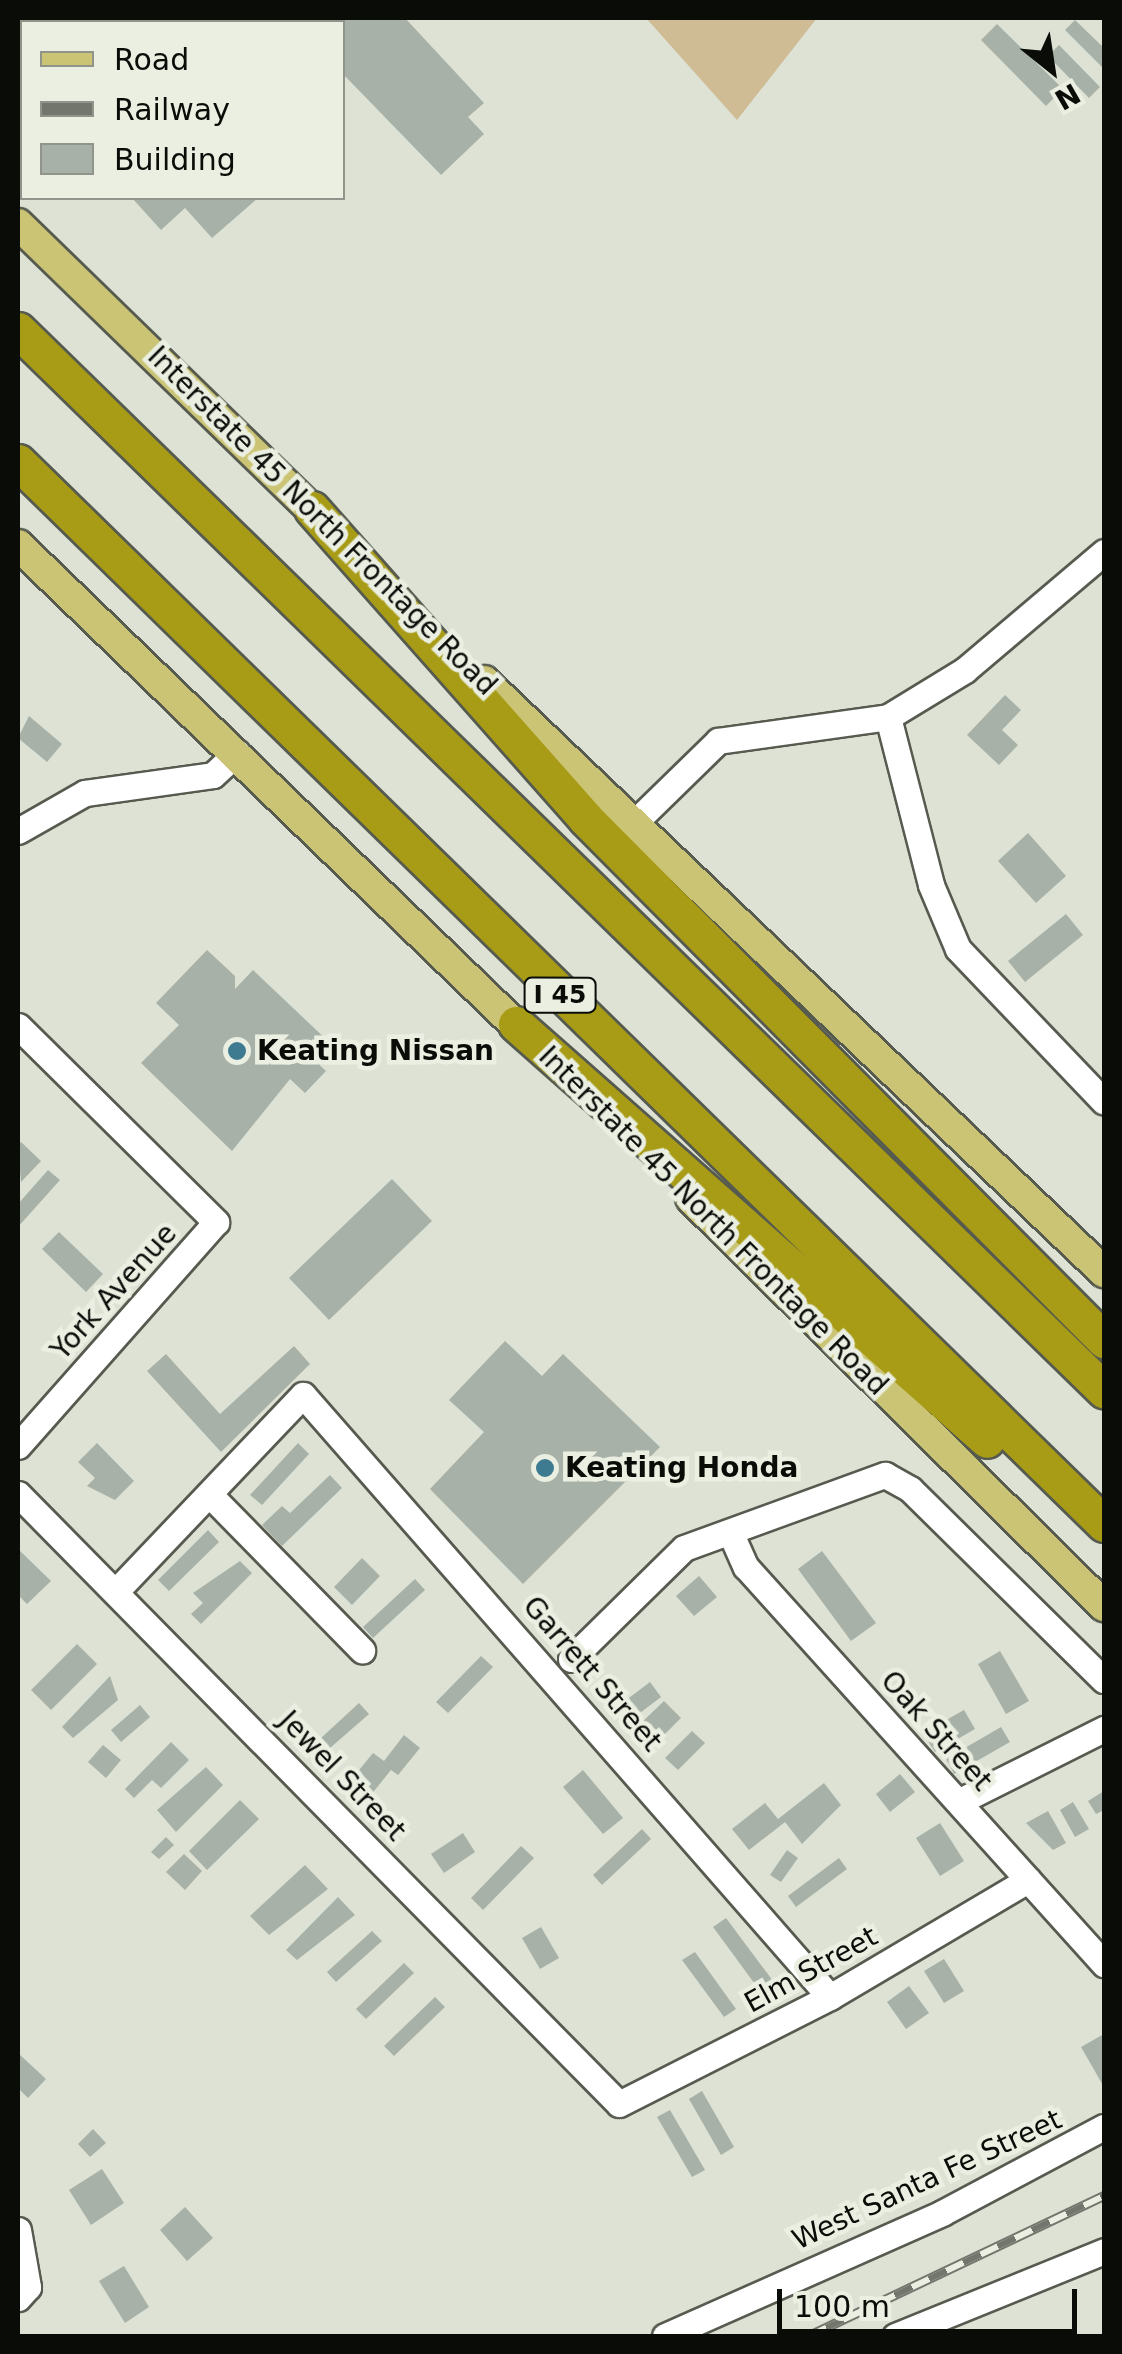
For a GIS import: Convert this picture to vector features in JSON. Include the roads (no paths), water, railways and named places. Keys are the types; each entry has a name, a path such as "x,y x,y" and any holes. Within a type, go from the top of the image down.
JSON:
{"highway":[{"path":"18,330 1104,1390"},
{"name":"I 45","path":"18,462 1104,1524"},
{"path":"312,509 586,819 1104,1340"},
{"path":"516,1024 1104,1538"}],"main road":[{"name":"Interstate 45 North Frontage Road","path":"18,224 633,824 1104,1272"},
{"name":"Interstate 45 North Frontage Road","path":"18,545 516,1024 1104,1606"}],"street":[{"path":"633,824 718,742 888,717 965,670 1104,552"},
{"path":"888,717 930,885 958,949 1104,1102"},
{"path":"18,830 84,793 214,774 237,753"},
{"name":"York Avenue","path":"18,1026 216,1222 18,1446"},
{"name":"Garrett Street","path":"209,1494 303,1395 830,1997"},
{"path":"571,1659 684,1548 732,1534 884,1475 1104,1680"},
{"name":"Jewel Street","path":"18,1494 118,1589 619,2104"},
{"path":"118,1589 209,1494 362,1650"},
{"name":"Oak Street","path":"732,1534 746,1567 1104,1964"},
{"path":"960,1801 1104,1729"},
{"name":"Elm Street","path":"619,2104 830,1997 1028,1880"},
{"name":"West Santa Fe Street","path":"665,2336 942,2213 1104,2127"},
{"path":"18,2230 23,2293"},
{"path":"895,2336 1104,2251"}],"railway":[{"path":"809,2336 1104,2196"}],"place":[{"name":"Keating Nissan","path":"237,1051"},
{"name":"Keating Honda","path":"545,1468"}]}
